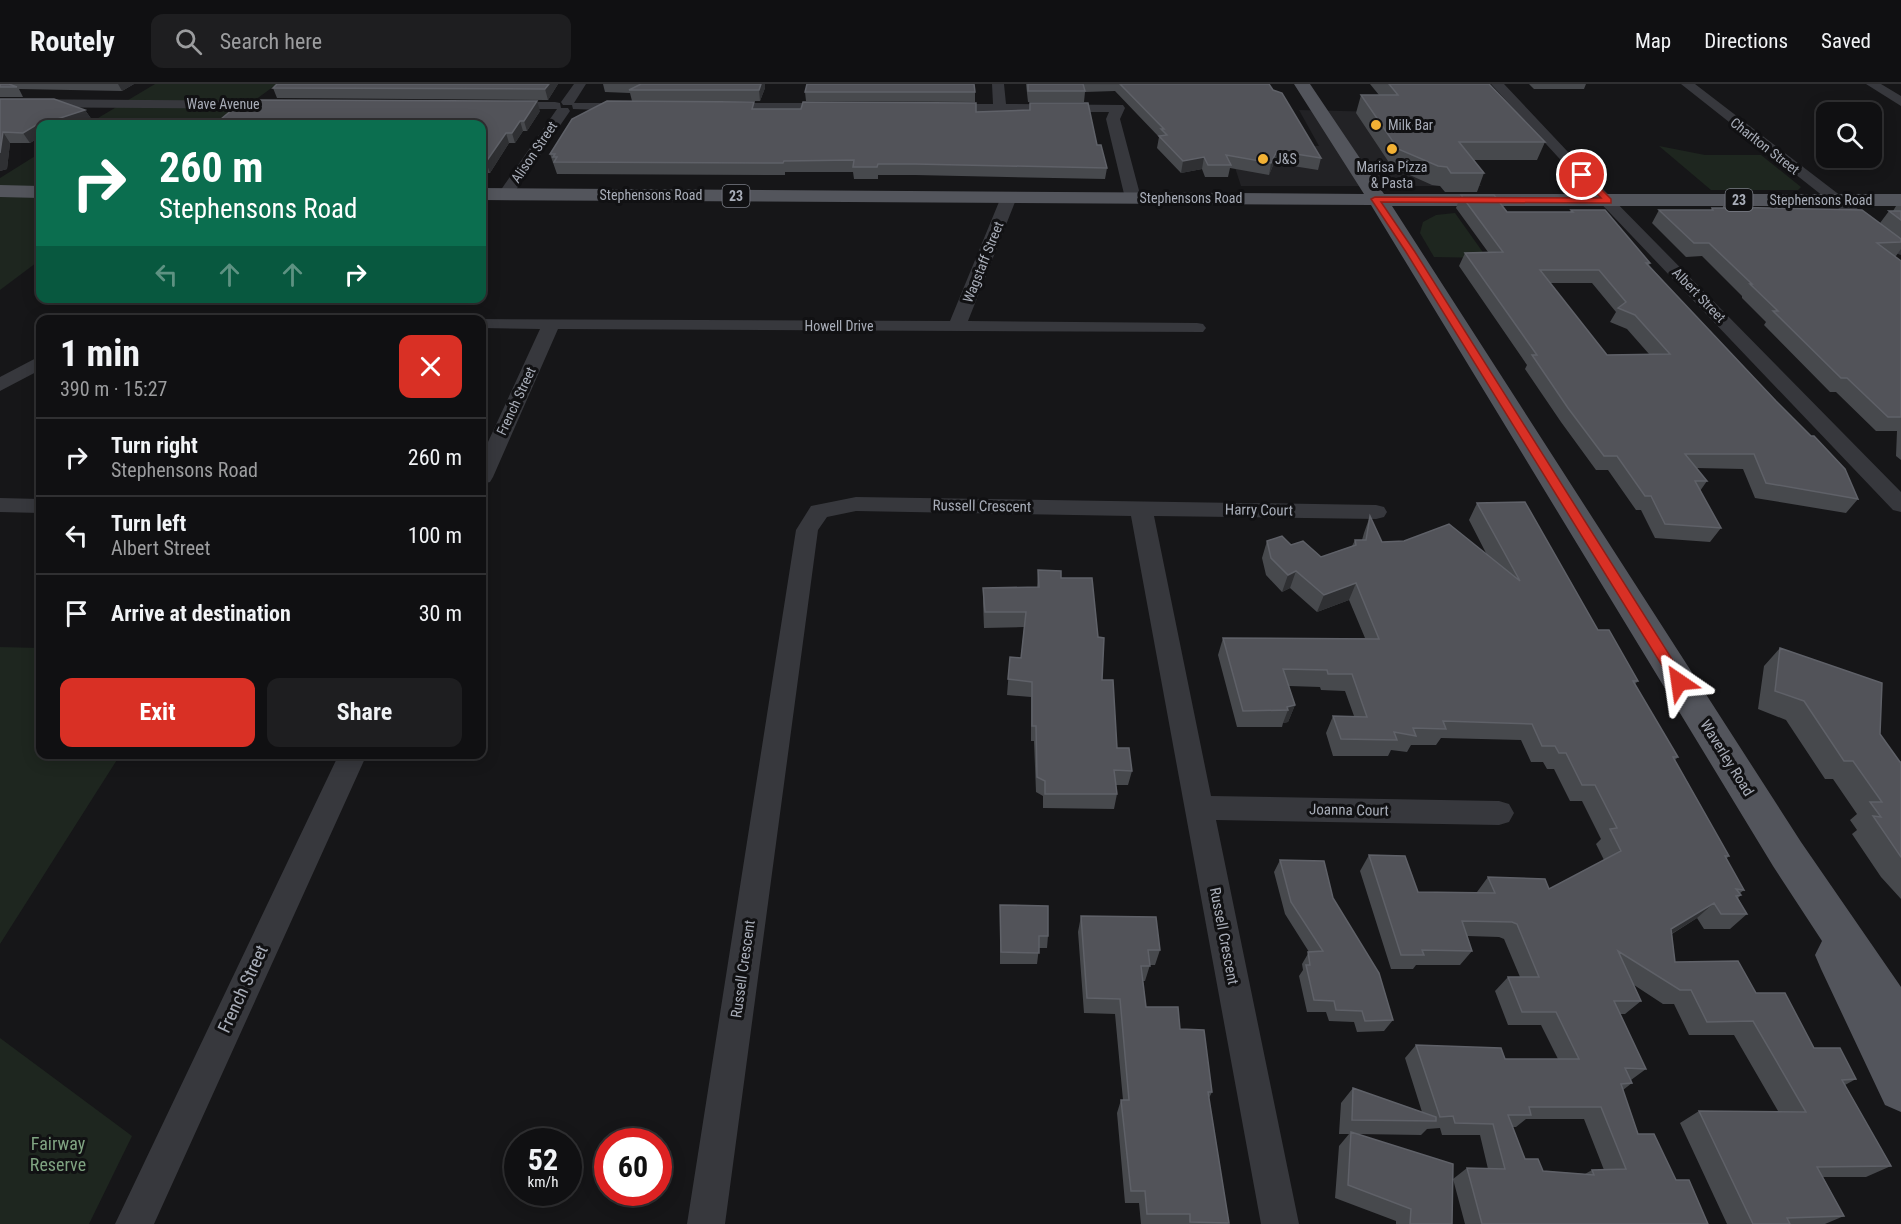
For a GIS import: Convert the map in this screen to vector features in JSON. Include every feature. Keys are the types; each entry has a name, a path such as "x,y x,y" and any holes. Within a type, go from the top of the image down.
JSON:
{"main road":[{"name":"Waverley Road","path":"1302,84 1344,166 1375,199 1402,237 1787,854 1901,1024"},
{"path":"1280,198 1333,186 1344,166 1366,164 1375,175 1414,192 1443,199"},
{"path":"0,191 36,192"},
{"name":"Stephensons Road","path":"486,194 1608,201 1901,200"},
{"path":"1280,198 1346,212 1368,224 1420,266"},
{"path":"1402,237 1407,221 1421,207 1443,199"},
{"name":"Waverley Road","path":"1787,854 1901,1089"}],"street":[{"name":"Alison Street","path":"506,194 580,84"},
{"path":"998,84 999,108"},
{"name":"Albert Street","path":"1497,84 1901,505"},
{"name":"Charlton Street","path":"1687,84 1901,250"},
{"path":"1872,84 1901,102"},
{"path":"781,107 785,93"},
{"name":"Wave Avenue","path":"0,103 304,105"},
{"path":"490,106 651,107"},
{"path":"710,107 852,108"},
{"path":"932,108 1118,108 1113,119 1133,198"},
{"name":"Wagstaff Street","path":"957,326 1010,197"},
{"path":"114,315 127,303"},
{"name":"Howell Drive","path":"486,323 1197,328"},
{"name":"French Street","path":"486,468 551,324"},
{"path":"0,385 36,364"},
{"name":"Russell Crescent","path":"706,1224 807,530 819,511 856,504 1141,509 1280,1224"},
{"path":"0,505 36,506"},
{"name":"Harry Court","path":"1141,509 1376,512"},
{"name":"French Street","path":"134,1224 351,759"},
{"name":"Joanna Court","path":"1199,808 1499,813"}],"shaded area":[{"path":"1299,110 1428,113 1481,186 1241,186 1228,146 1319,146"}],"green space":[{"path":"155,84 277,84 228,120 95,120"},
{"path":"1659,146 1705,155 1761,155 1801,187 1798,190 1711,190"},
{"path":"36,156 36,263 0,290 0,178"},
{"path":"1455,213 1487,258 1434,257 1420,233 1423,222 1436,215"},
{"path":"0,647 36,648 36,759 117,759 0,944"},
{"name":"Fairway Reserve","path":"0,1038 132,1136 89,1224 0,1224"}],"building":[{"path":"0,84 9,84 17,87 0,87"},
{"path":"277,84 549,84 545,89 273,88"},
{"path":"641,84 761,84 759,90 629,90"},
{"path":"807,84 974,84 975,92 805,92"},
{"path":"1028,84 1083,84 1085,91 1028,91"},
{"path":"1120,84 1269,84 1273,90 1282,93 1321,158 1277,151 1271,163 1226,155 1231,165 1208,165 1204,157 1183,161 1159,136 1167,135 1161,129 1164,129"},
{"path":"1389,84 1489,84 1545,142 1459,142 1484,173 1451,173 1447,167 1438,166 1398,149 1361,95 1398,95"},
{"path":"0,99 54,99 85,110 54,120 36,120 36,125 23,133 3,132 0,153"},
{"path":"258,100 537,101 524,121 520,121 512,133 506,133 486,162 486,120 220,120 232,110 250,107"},
{"path":"607,101 754,102 752,109 801,109 803,102 976,103 976,112 1030,110 1030,103 1088,103 1097,145 1101,145 1107,168 915,164 853,167 854,160 784,161 783,163 554,162 557,157 553,157 555,154 550,154 572,119"},
{"path":"1461,195 1494,195 1507,212 1605,210 1650,263 1646,263 1776,401 1845,469 1858,499 1766,483 1754,454 1685,454 1707,481 1695,481 1721,528 1665,524 1651,496 1645,496 1617,456 1604,456 1568,408 1532,355 1537,355 1465,253 1503,252","holes":["1540,270 1599,270 1626,302 1618,308 1635,315 1670,354 1607,355"]},
{"path":"1723,207 1862,210 1901,239 1901,242 1877,243 1901,261 1901,417 1888,417 1847,378 1841,378 1773,311 1778,311 1750,284 1752,284 1709,243 1694,243 1659,210 1713,210 1712,208 1725,208"},
{"path":"1889,211 1901,211 1901,220"},
{"path":"1525,502 1598,630 1609,630 1638,681 1633,681 1678,757 1673,757 1729,856 1725,856 1744,890 1736,889 1741,895 1736,896 1747,914 1721,914 1714,903 1671,929 1675,962 1738,961 1756,993 1785,993 1814,1048 1840,1048 1856,1079 1842,1080 1891,1166 1817,1167 1844,1216 1787,1218 1790,1224 1753,1224 1699,1111 1806,1112 1753,1021 1707,1022 1691,990 1680,990 1618,951 1641,1001 1614,1001 1646,1069 1625,1068 1632,1083 1621,1084 1638,1134 1654,1134 1676,1180 1689,1180 1708,1224 1482,1224 1467,1168 1505,1169 1493,1124 1455,1123 1453,1116 1440,1117 1416,1045 1501,1048 1505,1059 1579,1059 1556,1012 1522,1012 1508,977 1539,977 1517,924 1462,921 1472,951 1422,950 1424,955 1401,955 1369,855 1405,856 1418,892 1495,893 1488,877 1545,879 1549,889 1621,851 1610,829 1617,828 1595,785 1582,785 1566,753 1559,753 1555,746 1542,746 1532,724 1443,721 1446,729 1413,728 1416,736 1394,732 1397,740 1341,739 1333,716 1367,717 1352,674 1328,674 1327,670 1283,669 1295,705 1287,707 1288,710 1243,711 1223,638 1379,639 1356,583 1324,595 1296,571 1288,575 1271,558 1267,541 1282,536 1291,545 1303,541 1321,557 1356,545 1355,540 1366,540 1370,516 1382,542 1404,541 1449,524 1520,581 1477,503","holes":["1529,1107 1601,1107 1626,1169 1592,1170 1594,1175 1543,1171 1538,1159 1525,1159 1508,1115 1531,1115"]},
{"path":"1038,570 1061,571 1061,578 1092,578 1098,637 1104,638 1102,680 1113,680 1117,748 1129,748 1132,771 1114,770 1117,794 1045,794 1045,781 1037,777 1036,726 1032,726 1032,682 1008,679 1010,657 1021,658 1026,612 985,612 983,588 1039,587"},
{"path":"1780,648 1882,683 1880,734 1901,762 1901,857 1873,816 1881,817 1870,802 1882,802 1853,761 1844,761 1804,701 1775,691"},
{"path":"1280,860 1324,861 1333,898 1379,973 1393,1020 1365,1021 1362,1011 1336,1010 1334,1001 1314,1000 1306,965 1310,965 1308,952 1323,951 1291,902"},
{"path":"1000,905 1048,906 1048,936 1039,936 1039,953 1001,952"},
{"path":"1081,916 1156,917 1160,950 1148,950 1150,966 1141,966 1146,1007 1178,1007 1180,1029 1204,1030 1212,1092 1208,1092 1229,1223 1190,1222 1190,1214 1147,1214 1145,1191 1131,1191 1121,1100 1129,1100 1120,999 1087,998"},
{"path":"1353,1088 1436,1117 1436,1121 1352,1120"},
{"path":"1351,1132 1453,1164 1452,1224 1410,1224 1411,1209 1348,1185"}],"place":[{"name":"Milk Bar","path":"1376,125"},
{"name":"Marisa Pizza & Pasta","path":"1392,149"},
{"name":"J&S","path":"1263,159"}],"route":[{"path":"1582,175 1608,201 1375,199 1402,237 1679,682"}]}
